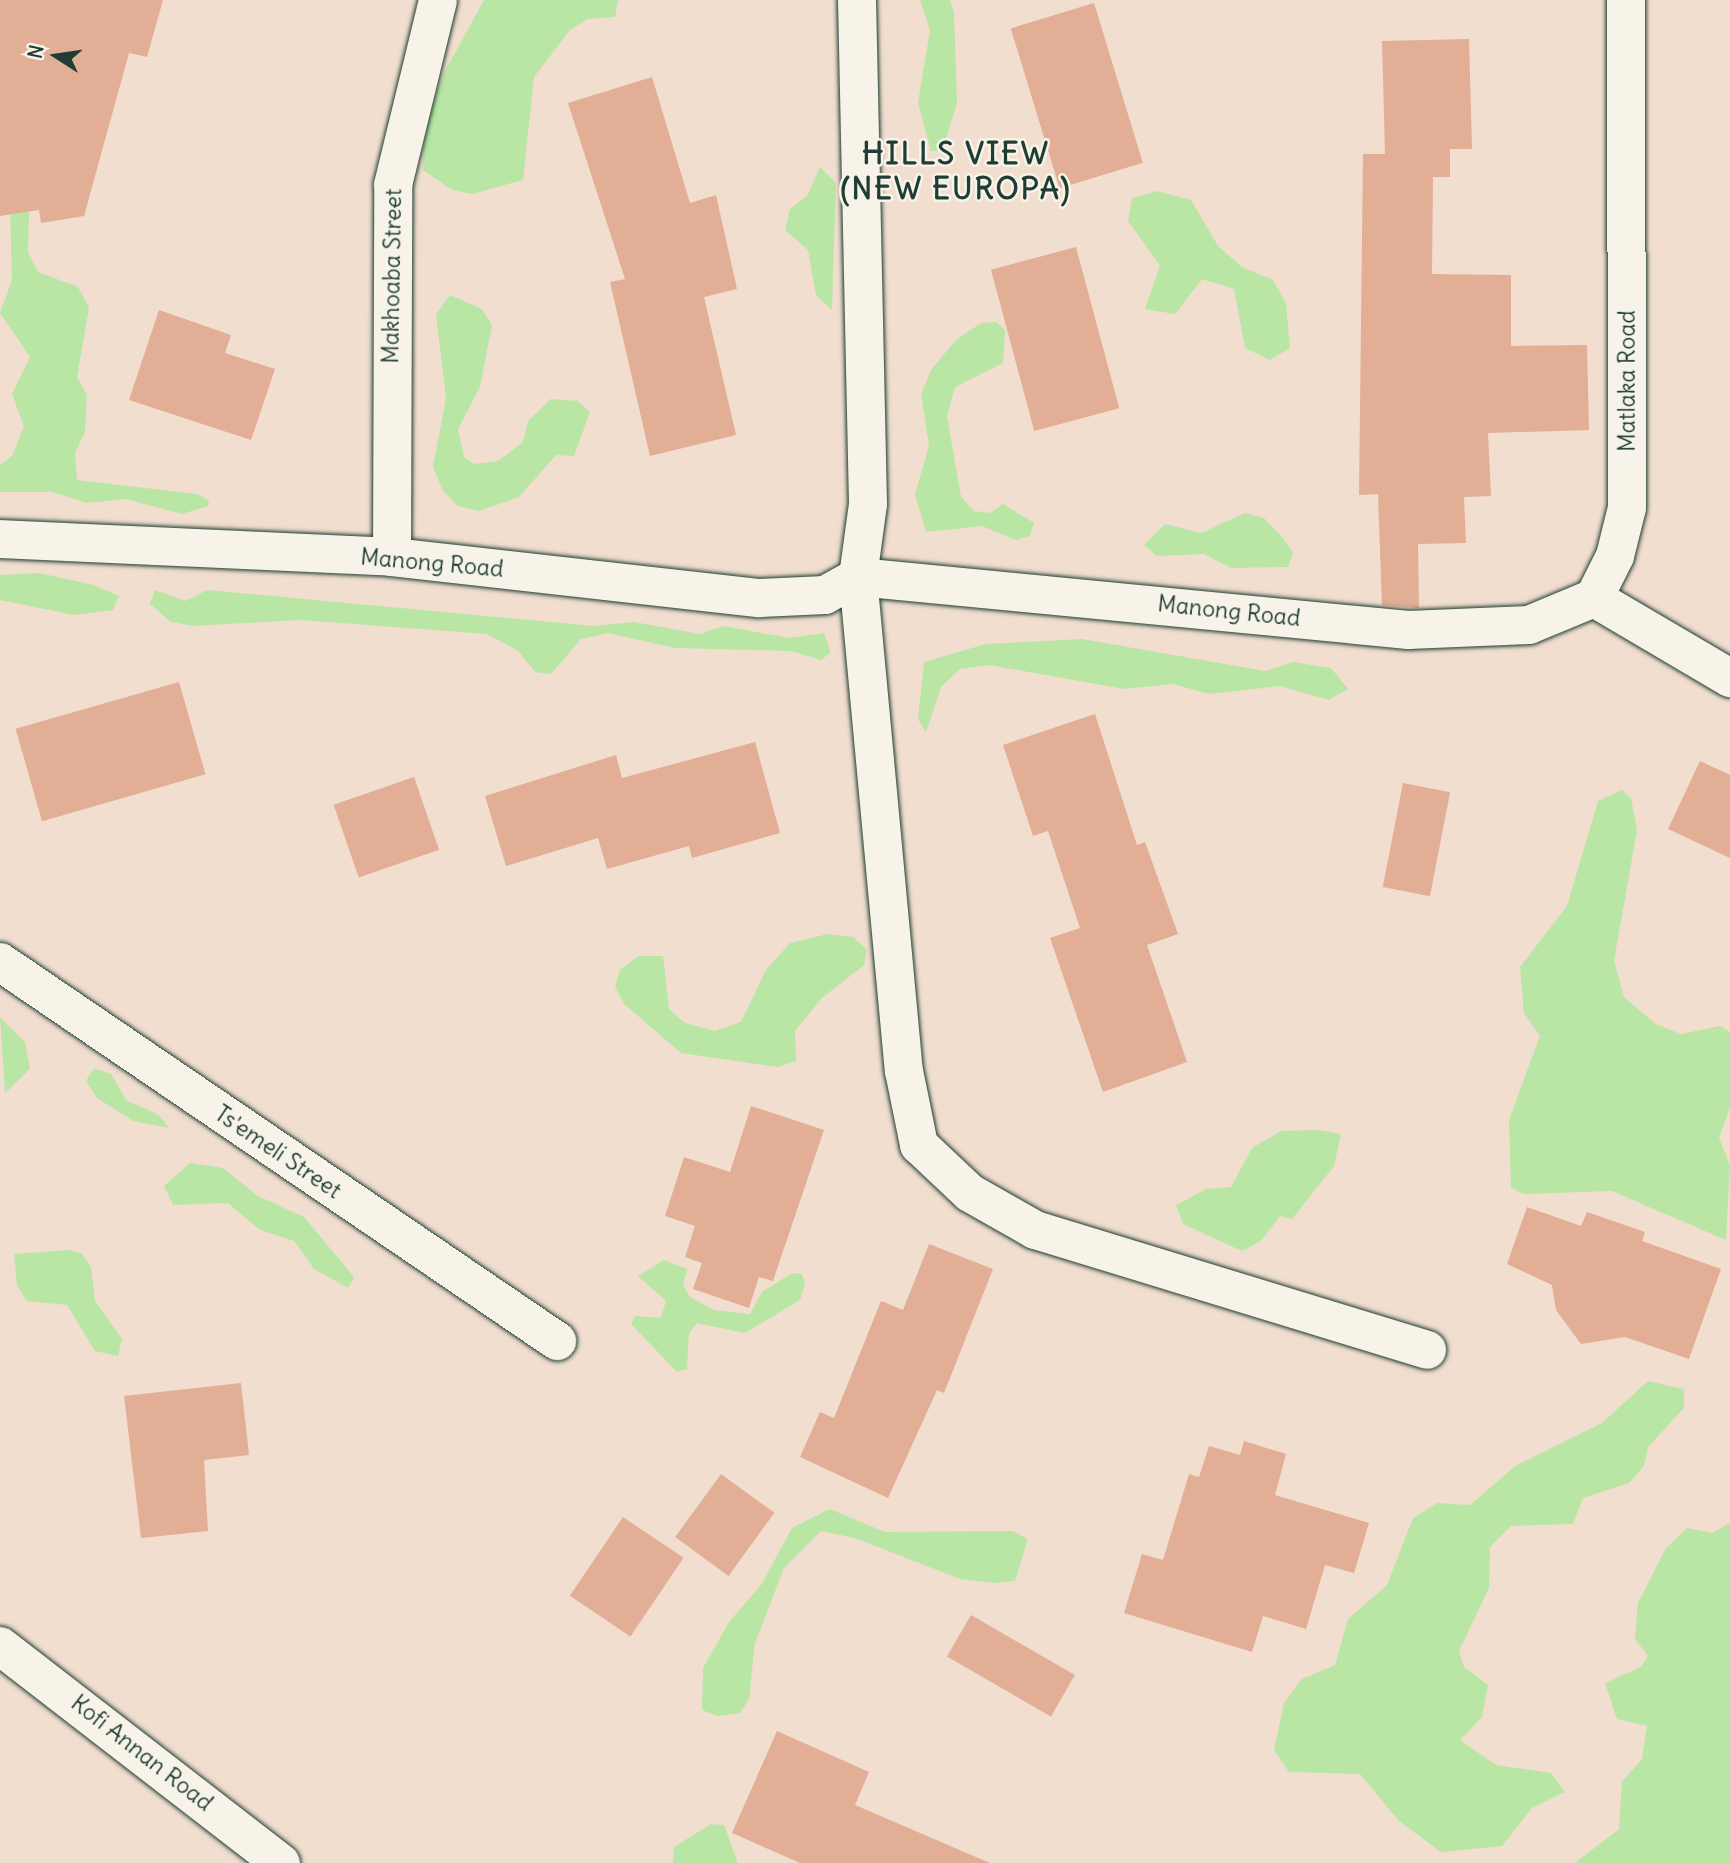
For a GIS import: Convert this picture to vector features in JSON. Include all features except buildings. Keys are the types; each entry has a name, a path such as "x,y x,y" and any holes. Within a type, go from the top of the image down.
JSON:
{"street":[{"name":"Makhoaba Street","path":"393,557 393,185 438,0"},
{"path":"857,0 868,504 859,577 904,1071 919,1145 970,1193 1035,1230 1427,1350"},
{"name":"Matlaka Road","path":"1594,597 1615,556 1627,508 1626,0"},
{"name":"Manong Road","path":"0,539 393,557 760,598 825,595 859,577 1409,630 1529,625 1594,597"},
{"path":"1594,597 1730,678"},
{"name":"Ts'emeli Street","path":"0,962 557,1341"},
{"name":"Kofi Annan Road","path":"0,1646 281,1863"}],"green space":[{"path":"484,0 618,0 615,17 588,19 570,30 534,77 523,180 472,194 452,190 423,170 424,129 444,73"},
{"path":"920,0 950,0 954,12 957,103 942,151 931,151 918,103 930,30"},
{"path":"820,167 836,183 832,310 816,295 808,250 785,230 790,209 807,196"},
{"path":"1157,191 1191,200 1218,246 1242,267 1273,280 1286,303 1290,348 1270,360 1245,348 1234,289 1202,279 1175,314 1145,309 1160,266 1128,221 1132,198"},
{"path":"10,204 29,211 28,252 38,272 78,287 89,308 77,377 87,395 85,432 75,453 77,480 196,494 209,500 208,506 182,514 126,499 87,503 52,492 0,492 0,465 12,456 24,427 12,394 30,357 0,313 12,280"},
{"path":"450,295 482,309 492,325 480,387 458,429 464,457 474,464 498,461 523,442 528,421 551,399 578,401 590,412 574,456 556,455 519,497 479,511 458,506 443,491 433,467 446,398 436,314"},
{"path":"996,322 1005,330 1003,363 955,387 947,416 961,497 974,511 990,513 1003,504 1034,523 1030,536 1016,540 982,526 926,532 915,494 929,446 921,394 931,370 956,340 981,323"},
{"path":"1245,513 1264,518 1283,538 1293,553 1288,567 1231,568 1204,554 1157,556 1144,545 1165,524 1201,533"},
{"path":"39,573 94,585 119,596 113,610 74,615 0,600 0,575"},
{"path":"155,590 185,601 207,590 594,626 634,622 700,634 723,626 789,638 824,633 831,652 821,660 791,651 675,648 608,633 581,639 551,674 535,672 518,651 487,634 301,620 193,626 171,622 150,604"},
{"path":"1082,639 1265,671 1293,662 1331,668 1348,689 1329,700 1280,686 1209,694 1173,684 1124,689 989,665 960,669 941,687 926,732 918,719 924,662 986,644"},
{"path":"1622,790 1631,798 1637,830 1614,961 1624,997 1656,1024 1681,1034 1720,1026 1730,1032 1730,1108 1719,1138 1730,1165 1726,1240 1612,1191 1524,1194 1511,1188 1509,1120 1540,1036 1524,1013 1520,967 1567,906 1598,801"},
{"path":"828,934 853,937 867,950 864,965 822,998 795,1031 796,1061 778,1067 681,1053 624,1004 615,987 620,970 638,956 663,956 669,1009 685,1023 715,1031 741,1022 766,970 790,943"},
{"path":"0,1017 25,1042 30,1069 5,1093"},
{"path":"94,1068 111,1074 126,1100 159,1115 169,1128 133,1121 97,1098 86,1081"},
{"path":"1319,1130 1341,1134 1334,1166 1292,1219 1280,1216 1261,1241 1242,1251 1183,1224 1176,1205 1206,1189 1231,1187 1252,1148 1281,1131"},
{"path":"190,1163 223,1168 258,1196 304,1217 354,1277 348,1288 314,1269 294,1241 260,1230 228,1203 173,1205 164,1186"},
{"path":"68,1250 81,1253 91,1267 95,1301 122,1339 118,1356 95,1351 67,1305 27,1301 17,1285 14,1254"},
{"path":"664,1260 687,1269 683,1286 690,1297 714,1310 750,1314 762,1292 792,1273 802,1274 805,1284 800,1300 745,1333 697,1323 689,1333 687,1369 677,1372 631,1324 635,1316 661,1318 666,1301 638,1276"},
{"path":"1648,1381 1684,1389 1684,1408 1648,1447 1644,1466 1629,1483 1583,1498 1573,1524 1511,1526 1490,1547 1489,1588 1459,1651 1464,1667 1488,1685 1482,1717 1460,1740 1496,1765 1551,1773 1565,1792 1532,1808 1502,1846 1441,1852 1399,1821 1360,1774 1289,1772 1274,1750 1284,1703 1302,1679 1335,1665 1348,1619 1387,1585 1413,1518 1437,1503 1470,1505 1515,1466 1602,1423"},
{"path":"830,1509 885,1532 1013,1531 1028,1539 1015,1581 993,1583 960,1579 855,1538 821,1531 784,1568 755,1643 749,1699 740,1713 717,1716 702,1710 703,1668 729,1622 761,1585 792,1528"},
{"path":"1730,1523 1730,1863 1575,1863 1619,1829 1622,1782 1642,1759 1647,1726 1617,1719 1605,1683 1641,1667 1648,1656 1635,1639 1638,1603 1666,1548 1687,1528 1712,1533"},
{"path":"711,1824 724,1825 738,1863 673,1863 674,1847"}],"district":[{"name":"HILLS VIEW (NEW EUROPA)","path":"956,170"}]}
